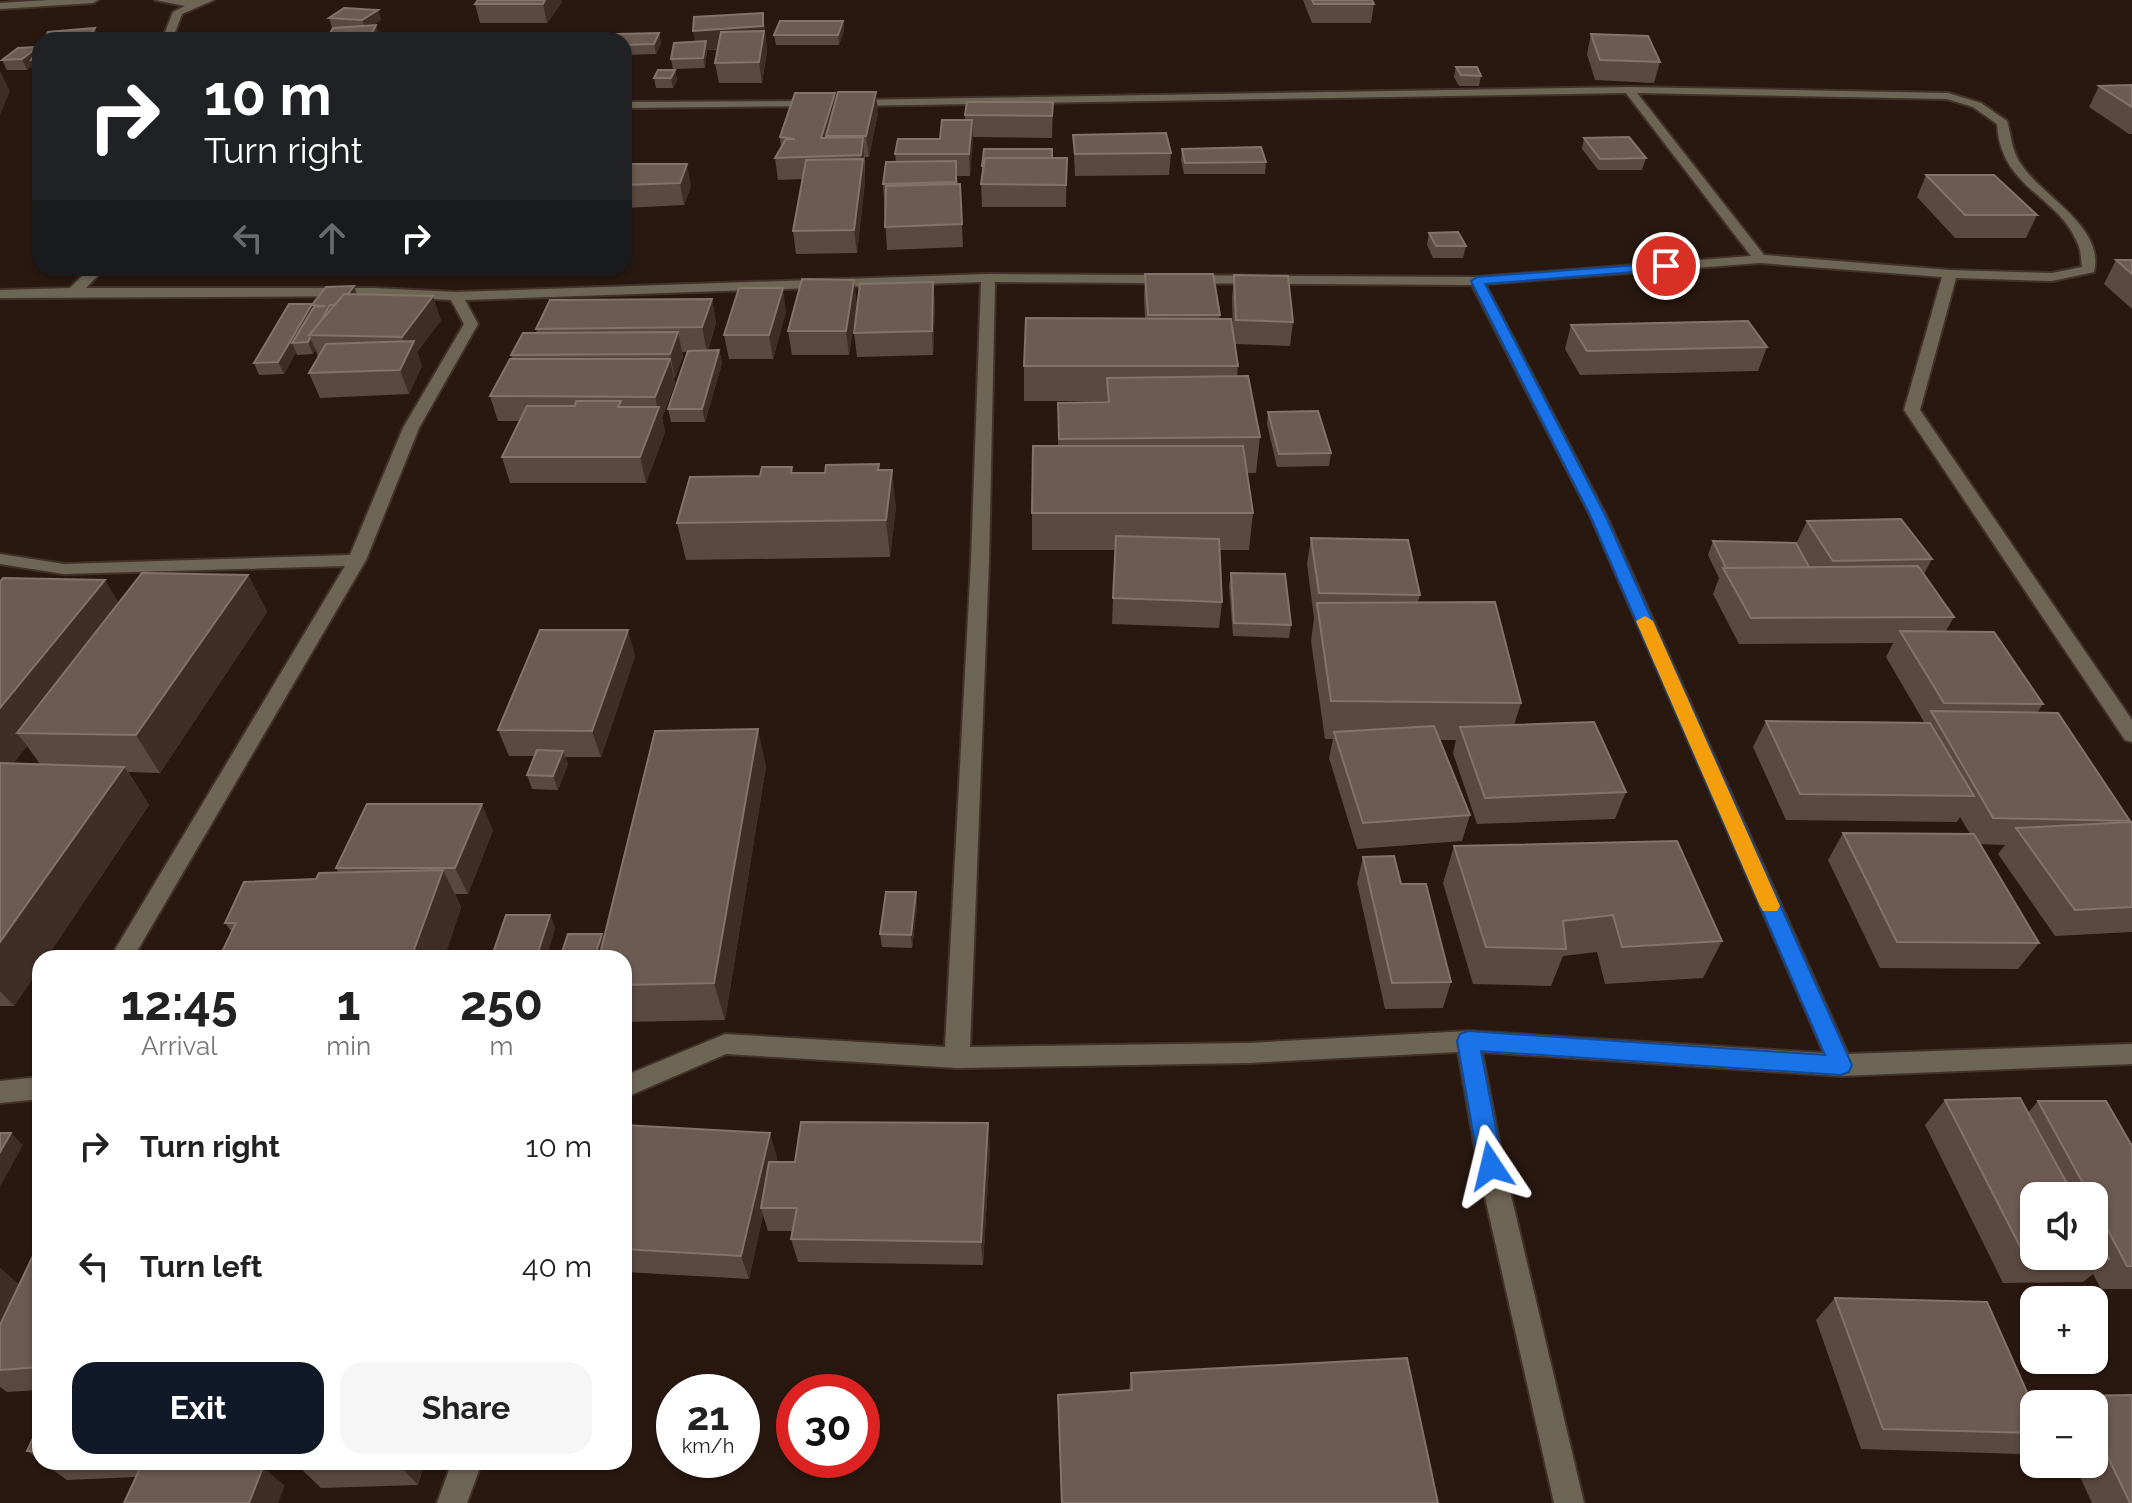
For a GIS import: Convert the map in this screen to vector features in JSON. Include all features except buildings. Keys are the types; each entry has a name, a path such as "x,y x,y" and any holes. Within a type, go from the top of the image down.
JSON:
{"street":[{"path":"0,6 93,0"},
{"path":"160,0 195,4"},
{"path":"170,32 178,12 209,0"},
{"path":"1629,90 1760,259"},
{"path":"0,294 374,292 456,296 988,278 1477,281 1760,259 1950,274 2052,277 2089,269 2083,240 2013,166 2002,140 2003,123 1977,105 1948,96 1629,90 632,105"},
{"path":"1950,274 1912,410 2132,735"},
{"path":"74,292 90,276"},
{"path":"957,1058 980,561 988,278"},
{"path":"1477,281 1598,515 1841,1065"},
{"path":"126,950 357,560 411,428 471,324 456,296"},
{"path":"0,559 64,569 357,560"},
{"path":"1468,1041 1491,1166 1569,1503"},
{"path":"632,1084 725,1044 957,1058 1248,1053 1468,1041 1841,1065 2132,1054"},
{"path":"0,1092 32,1089"},
{"path":"452,1503 464,1470"}],"slow traffic":[{"path":"1645,621 1770,906"}],"route":[{"path":"1491,1166 1468,1041 1841,1065 1598,515 1477,281 1666,266"}]}
